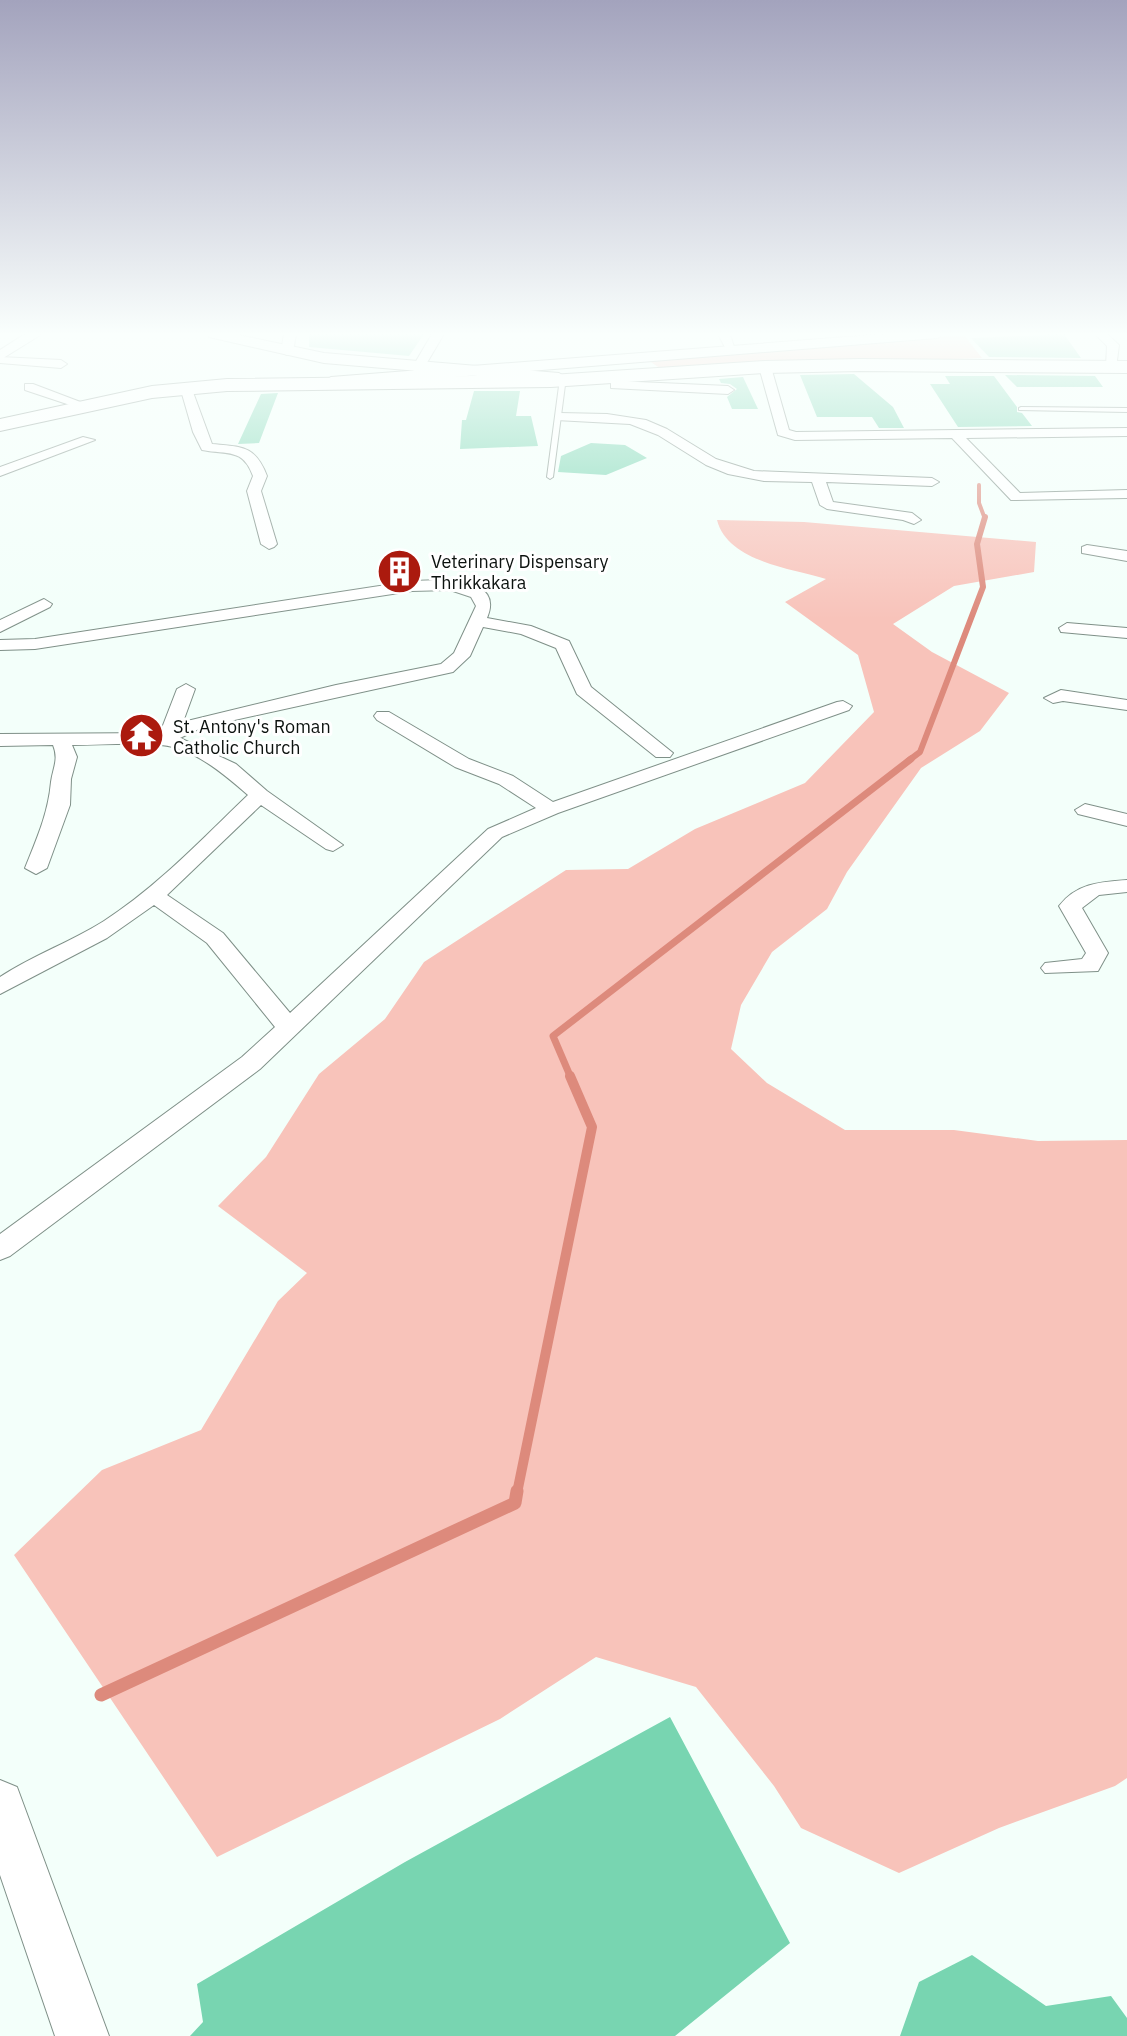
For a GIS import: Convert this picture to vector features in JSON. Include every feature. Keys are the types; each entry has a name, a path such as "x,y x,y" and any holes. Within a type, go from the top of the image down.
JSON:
{"street":[{"path":"197,429 207,447 242,451 254,460 260,476 254,491 269,544"},
{"path":"656,429 730,471 755,476 790,472 818,478 932,482"},
{"path":"782,429 785,440 1127,432"},
{"path":"956,435 1016,497 1127,494"},
{"path":"0,472 88,440"},
{"path":"818,478 827,505 907,516 914,520"},
{"path":"1087,550 1127,556"},
{"path":"0,645 35,644 412,586 473,590 483,599 461,656 447,668 250,710 197,723 167,736 0,740"},
{"path":"0,627 44,604"},
{"path":"477,621 525,630 563,645 583,690 663,753"},
{"path":"1067,628 1127,633"},
{"path":"167,736 186,689"},
{"path":"1053,698 1061,695 1127,705"},
{"path":"0,1249 251,1063 495,833 551,809 843,706"},
{"path":"383,716 462,763 506,780 551,809"},
{"path":"167,736 229,768 260,795 333,845"},
{"path":"36,868 60,805 61,779 67,757 60,739"},
{"path":"0,987 23,971 87,942 153,895 260,795"},
{"path":"1085,810 1127,820"},
{"path":"1053,968 1090,966 1097,953 1070,906 1093,889 1127,886"},
{"path":"153,895 215,938 289,1028"},
{"path":"0,1804 82,2036"}],"lane":[{"path":"550,477 558,429"}],"shaded area":[{"path":"717,520 804,522 1036,542 1034,572 954,586 893,624 932,652 1009,693 980,731 921,768 847,872 827,909 772,952 741,1005 731,1049 767,1083 845,1130 954,1130 1038,1141 1127,1140 1127,1778 1115,1786 999,1828 899,1873 801,1828 774,1786 696,1687 596,1657 500,1719 217,1857 14,1555 102,1470 201,1430 278,1301 307,1273 218,1206 266,1157 319,1074 385,1019 424,962 566,870 628,869 695,829 805,783 874,712 858,655 785,602 826,579 779,567 747,554 723,534"}],"building":[{"path":"245,429 264,429 259,443 238,444"},
{"path":"461,429 534,429 538,446 460,449"},
{"path":"591,443 625,445 647,458 606,475 558,472 561,456"},
{"path":"670,1717 790,1943 675,2036 190,2036 203,2022 197,1984 405,1862"},
{"path":"972,1955 1046,2006 1111,1996 1127,2018 1127,2036 900,2036 919,1982"}],"waterway":[{"path":"979,485 979,503 985,518"},
{"path":"908,761 920,752 983,587 977,544 985,518"},
{"path":"571,1078 553,1036 911,759"},
{"path":"517,1493 592,1127 570,1076"},
{"path":"101,1695 515,1503 517,1491"}],"place":[{"name":"Veterinary Dispensary Thrikkakara","path":"400,571"},
{"name":"St. Antony's Roman Catholic Church","path":"142,736"}]}
